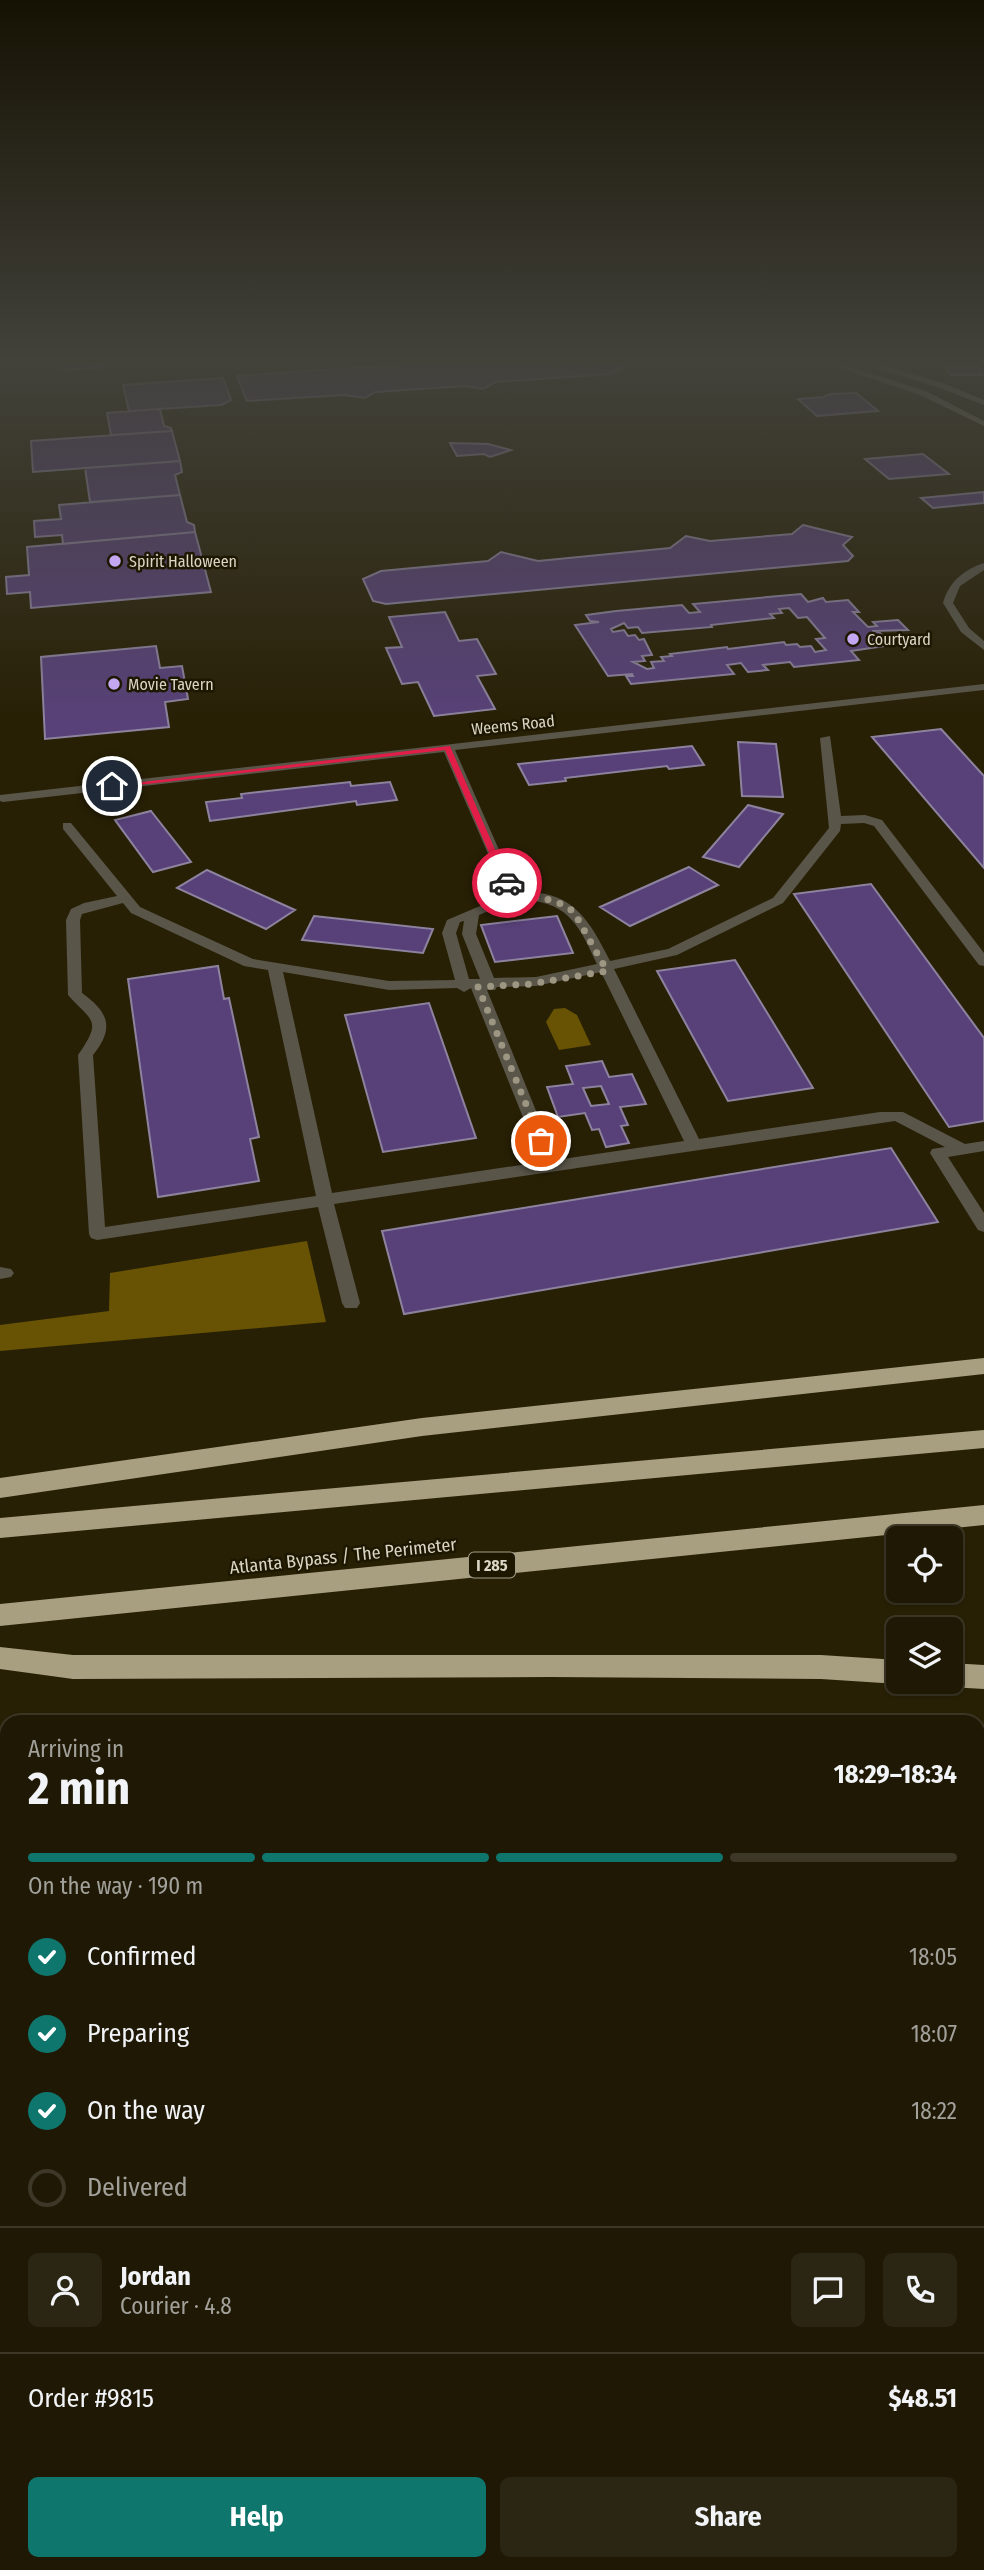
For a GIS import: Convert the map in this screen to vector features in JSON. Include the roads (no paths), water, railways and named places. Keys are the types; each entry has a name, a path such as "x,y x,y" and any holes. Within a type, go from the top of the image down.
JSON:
{"highway":[{"path":"0,1488 422,1427 984,1366"},
{"path":"0,1528 984,1439"},
{"name":"Atlanta Bypass / The Perimeter","path":"0,1615 984,1515"},
{"path":"0,1658 73,1667 821,1667 886,1671"},
{"path":"963,1676 984,1677"}],"street":[{"path":"984,566 962,577 952,587 948,603 965,629 984,647"},
{"name":"Weems Road","path":"3,798 984,687"},
{"path":"67,826 86,863 121,899 154,921 203,945 275,968 356,983 477,987 531,984 607,971 688,947 749,918 795,884 826,847 838,820 842,791 839,773 825,738"},
{"path":"448,748 513,897"},
{"path":"838,820 865,819 878,824 984,962"},
{"path":"551,1167 477,987 449,933 454,920 472,915 488,904 513,897 541,897 566,906 579,920 693,1143"},
{"path":"121,899 89,906 76,912 73,920 75,995 89,1004 100,1016 100,1031 95,1044 85,1055 97,1234 551,1167 693,1143 897,1116 963,1149"},
{"path":"472,915 469,934 477,987"},
{"path":"275,968 325,1201 351,1303"},
{"path":"984,1146 938,1153 984,1226"}],"place":[{"name":"Spirit Halloween","path":"115,561"},
{"name":"Courtyard","path":"853,639"},
{"name":"Movie Tavern","path":"114,684"}]}
